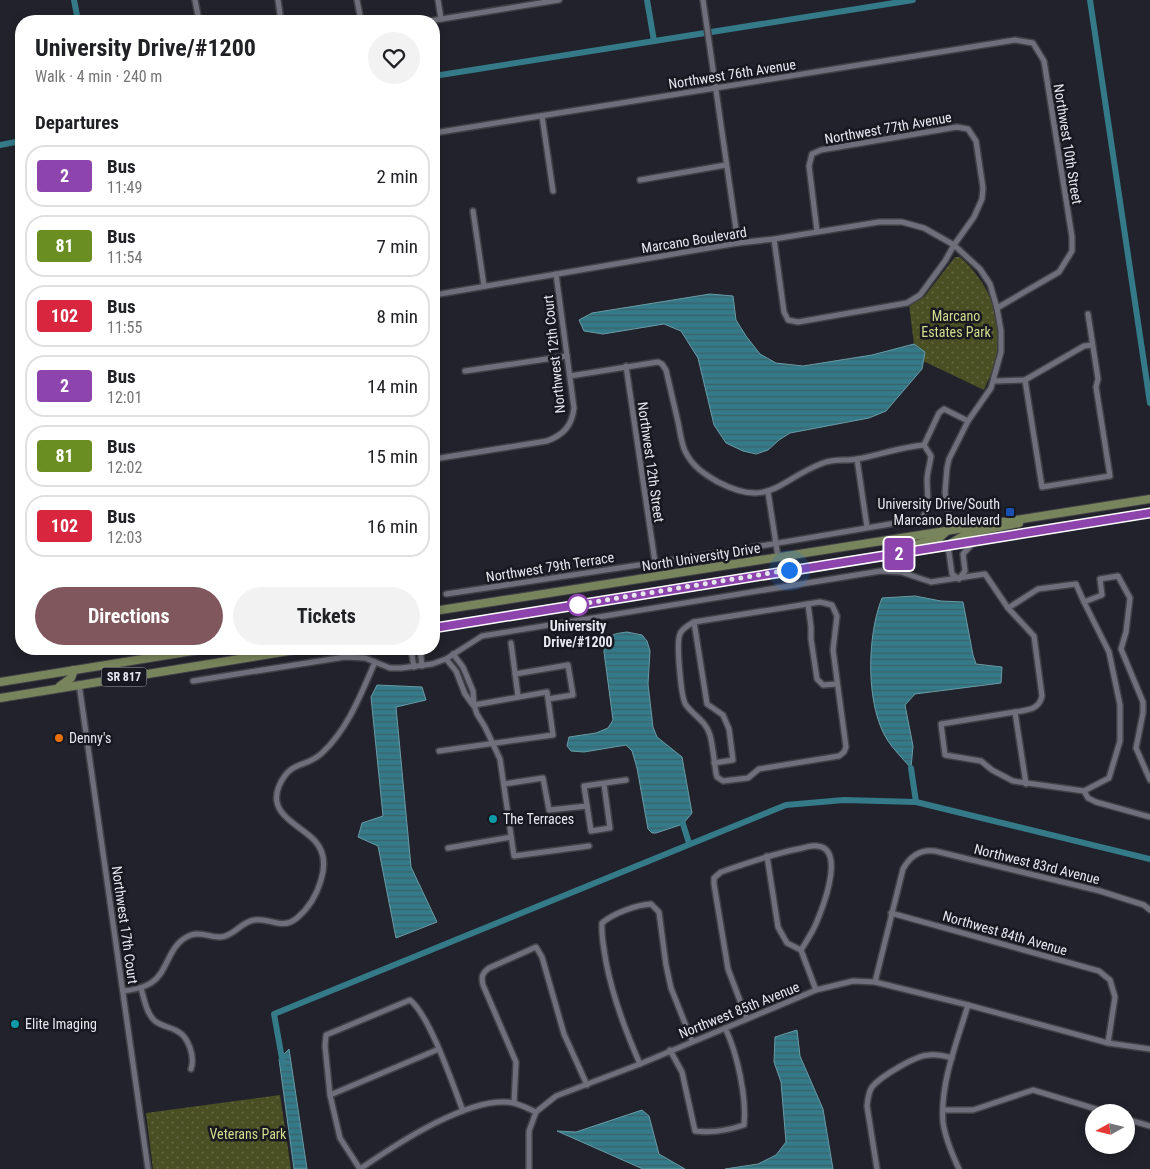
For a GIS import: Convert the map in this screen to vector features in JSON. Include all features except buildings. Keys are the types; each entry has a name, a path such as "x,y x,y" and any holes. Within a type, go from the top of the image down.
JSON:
{"main road":[{"name":"North University Drive","path":"440,610 1150,498"},
{"name":"North University Drive","path":"440,627 1150,513"},
{"path":"948,546 968,533 1044,519 1049,514"},
{"path":"876,558 886,553 939,538 950,529"},
{"path":"789,570 794,554"},
{"name":"SR 817","path":"0,682 169,655"},
{"path":"238,659 245,655"},
{"name":"SR 817","path":"0,698 263,655"},
{"path":"79,684 82,677 91,668"},
{"path":"56,688 71,678 74,670"}],"street":[{"path":"195,0 198,15"},
{"path":"278,0 280,15"},
{"path":"358,0 360,15"},
{"path":"438,0 441,20 560,0"},
{"path":"519,0 520,6"},
{"path":"704,0 738,243"},
{"name":"Northwest 76th Avenue","path":"440,132 1015,40 1033,43"},
{"name":"Northwest 10th Street","path":"997,308 1059,272 1072,251 1072,237 1044,61 1033,43"},
{"path":"542,116 552,192"},
{"name":"Northwest 77th Avenue","path":"817,231 809,166 812,154 821,150 957,127 968,128 976,141 982,199 974,217 954,245"},
{"path":"640,180 726,165"},
{"path":"473,211 484,286"},
{"name":"Marcano Boulevard","path":"440,294 738,243 879,222 902,222 924,228 954,245 980,269 990,284 997,308 1001,341 994,381 988,395 968,421 953,450 947,468 945,492 950,529"},
{"path":"774,239 784,312 788,320 798,322 907,303 920,295 945,261 954,245"},
{"name":"Northwest 12th Court","path":"440,458 547,441 561,435 566,430 573,417 574,408 556,274"},
{"path":"1025,380 1042,487 1110,476 1096,388 1098,379 1088,314"},
{"path":"994,381 1025,380 1084,346 1092,345"},
{"path":"465,371 567,356"},
{"path":"570,376 626,366 658,362 662,364 666,370 683,445 689,458 705,474 734,490 757,494 768,492 824,462 857,459 924,445 939,413 944,409 968,421"},
{"name":"Northwest 12th Street","path":"626,366 655,562"},
{"name":"Northwest 79th Terrace","path":"446,594 655,562 923,517 929,491 927,480 931,456 924,445"},
{"path":"857,459 867,527"},
{"path":"768,492 778,557"},
{"path":"959,579 965,571 962,554 974,542"},
{"path":"948,546 952,574 959,579"},
{"path":"193,681 345,657 365,658 390,668 422,666 446,659 482,636 881,571 901,572 931,582 985,574 1008,608 1034,636 1042,696 1040,703 1035,708 941,724 945,756 981,761 1013,781 1084,791 1109,778 1120,741 1120,705 1109,652 1076,584 1038,589 1008,608"},
{"path":"1084,602 1102,595 1100,579 1118,576 1130,598 1126,632 1120,649 1143,702 1143,713 1136,746 1150,780"},
{"path":"827,603 832,606 837,616 833,650 846,747 844,752 839,756 759,769 748,778 726,782 720,780 714,763 710,734 704,723 684,704 679,669 678,639 680,632 694,622 808,604 827,603"},
{"path":"808,604 817,679 823,685 837,684"},
{"path":"694,622 707,704 723,715 729,729 733,760 714,763"},
{"path":"511,643 518,696"},
{"path":"453,654 463,667 473,691 477,714 500,759 514,856 590,846"},
{"path":"412,655 414,667"},
{"path":"421,655 422,666"},
{"path":"446,659 456,671 465,694 474,705"},
{"path":"123,992 141,988 156,979 178,943 184,938 196,934 224,936 249,921 256,920 278,924 288,923 296,920 307,908 320,884 324,866 319,846 311,837 286,818 280,810 277,792 291,768 318,757 342,732 375,662"},
{"path":"516,674 568,665 573,695 548,699"},
{"name":"Northwest 17th Court","path":"79,684 148,1169"},
{"path":"438,751 553,735 547,692 474,705"},
{"path":"1015,712 1026,784"},
{"path":"504,784 543,778 548,810 587,806"},
{"path":"604,784 610,828 591,831 584,786 626,780"},
{"path":"1084,791 1088,798 1096,802 1150,817"},
{"path":"448,848 512,837"},
{"path":"748,1019 728,968 714,878 721,872 767,856 817,846 827,850 832,860 830,882 820,913 812,931 800,950"},
{"name":"Northwest 83rd Avenue","path":"891,913 903,869 916,854 925,851 935,851 1100,891 1144,905 1150,910"},
{"path":"767,856 778,927 787,943 800,950 816,990"},
{"path":"640,1064 626,1031 610,984 601,936 602,923 608,918 642,905 651,904 659,912 666,965 672,988 692,1041"},
{"path":"875,982 891,913"},
{"name":"Northwest 84th Avenue","path":"891,913 1099,971 1110,980 1115,997 1108,1043"},
{"path":"514,1103 516,1062 483,985 482,976 484,971 489,968 536,946 542,957 564,1034 587,1084"},
{"name":"Northwest 85th Avenue","path":"536,1112 556,1096 640,1064 816,990 842,982 875,982 1108,1043 1150,1049"},
{"path":"141,988 148,1010 155,1021 178,1031 186,1040 192,1055 193,1063 191,1069"},
{"path":"463,1111 439,1049 418,1006 410,1000 326,1035 325,1046 330,1095 340,1138 360,1169 418,1131 463,1111 491,1103 514,1103 536,1112 529,1131 529,1169"},
{"path":"959,1169 945,1131 943,1110 944,1095 952,1058 968,1005"},
{"path":"670,1050 682,1072 695,1130 704,1132 736,1128 744,1125 745,1112 735,1052 725,1028"},
{"path":"330,1095 439,1049"},
{"path":"877,1169 867,1106 870,1092 877,1082 919,1057 930,1054 952,1058"},
{"path":"943,1110 973,1110 1034,1090 1085,1106"},
{"path":"1135,1122 1150,1126"}],"green space":[{"name":"Marcano Estates Park","path":"955,257 960,257 978,276 991,299 998,323 997,355 984,390 923,361 925,352 914,344 909,305 924,297"},
{"name":"Veterans Park","path":"280,1095 291,1169 153,1169 146,1113"}],"water":[{"path":"710,294 733,296 736,320 746,336 760,354 776,363 803,366 872,355 914,344 925,352 922,369 886,411 869,418 790,433 768,450 756,454 743,451 726,443 714,425 698,358 681,331 664,324 603,334 584,331 579,320 592,313"},
{"path":"915,596 941,601 963,602 976,664 1002,667 1001,683 915,694 905,705 913,746 911,768 888,741 875,709 872,690 871,650 873,631 882,598"},
{"path":"627,632 642,635 647,641 650,651 648,684 653,727 657,737 682,757 692,813 683,824 656,833 652,833 648,829 637,768 632,751 626,745 584,752 571,751 567,746 569,737 596,733 608,728 613,720 604,652 606,642 610,636"},
{"path":"377,685 422,687 426,700 396,707 411,867 437,922 396,938 378,846 358,837 362,823 383,816 371,697"},
{"path":"797,1030 800,1056 823,1109 833,1169 725,1169 758,1164 776,1155 786,1142 781,1082 774,1062 775,1037"},
{"path":"289,1049 307,1169 294,1169 279,1059"},
{"path":"642,1110 649,1116 659,1154 685,1169 643,1169 557,1131 576,1132"}],"waterway":[{"path":"74,0 77,15"},
{"path":"647,0 654,41"},
{"path":"440,75 913,0"},
{"path":"1090,0 1150,403"},
{"path":"0,145 15,142"},
{"path":"911,768 916,802"},
{"path":"283,1064 274,1014 786,805 844,800 916,802 1150,859"},
{"path":"683,824 689,843"}],"bus line":[{"name":"2","path":"440,627 1150,513"}],"place":[{"name":"University Drive/South Marcano Boulevard","path":"1010,512"},
{"name":"University Drive/#1200","path":"578,605"},
{"name":"Denny's","path":"59,738"},
{"name":"The Terraces","path":"493,819"},
{"name":"Elite Imaging","path":"15,1024"}],"route":[{"path":"578,605 575,605 789,570"}]}
